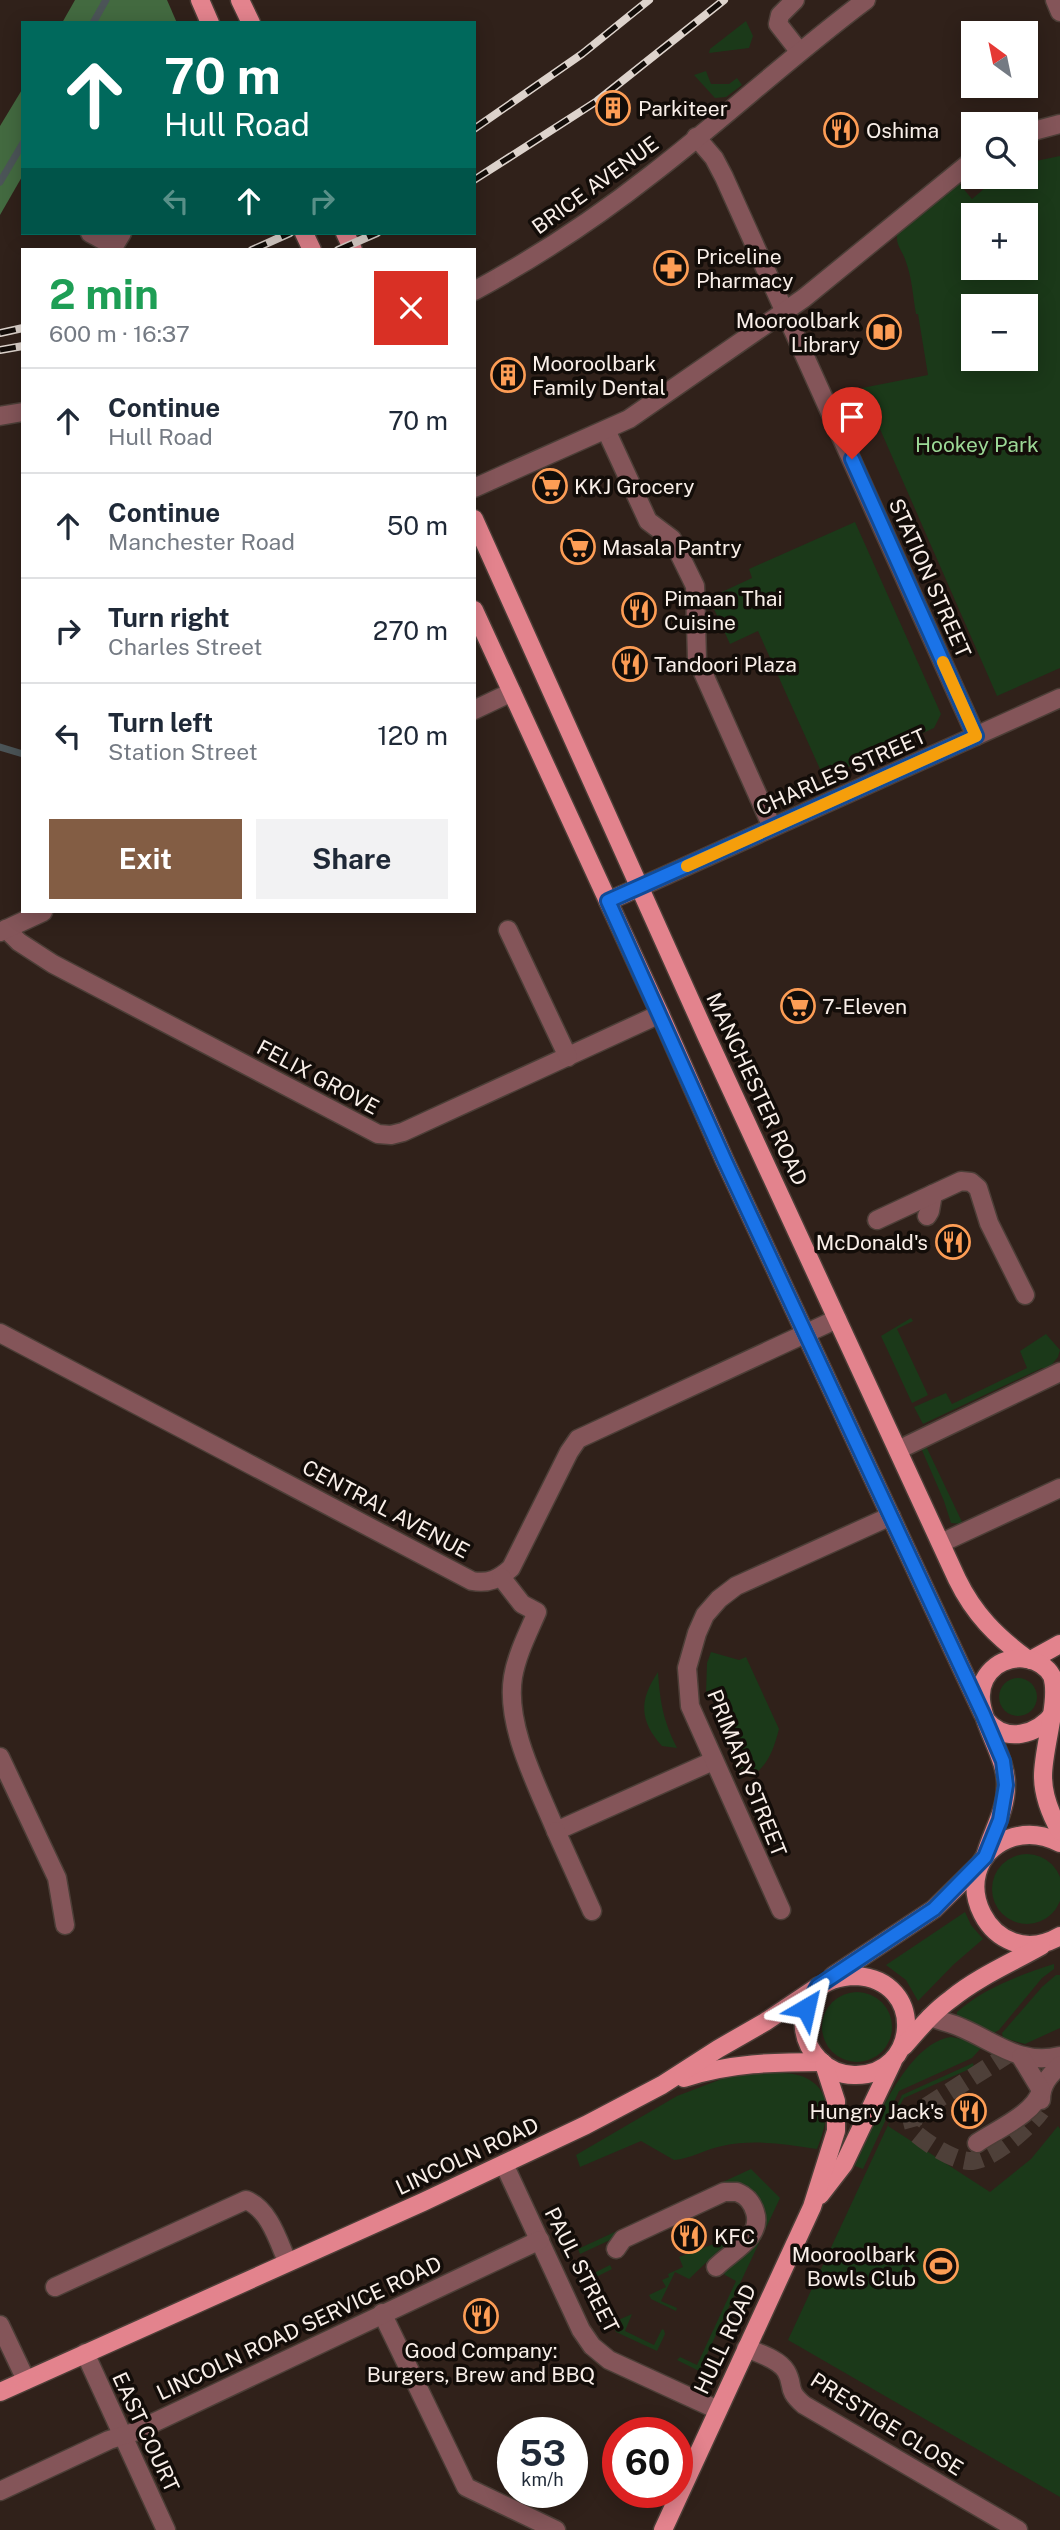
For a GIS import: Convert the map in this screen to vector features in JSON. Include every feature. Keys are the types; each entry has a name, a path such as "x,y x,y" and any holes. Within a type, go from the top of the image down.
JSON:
{"main road":[{"path":"200,0 208,21"},
{"path":"240,0 250,21"},
{"name":"MANCHESTER ROAD","path":"476,523 968,1601 998,1637 1029,1659"},
{"path":"476,614 1003,1761 1006,1785 1000,1820 976,1878 976,1896 981,1914 991,1929 1006,1939 1024,1944 1057,1939"},
{"path":"608,901 640,887"},
{"path":"1057,1703 1037,1729 1017,1735 999,1731 984,1717 981,1699 982,1688 991,1671 1008,1660 1029,1659 1060,1644"},
{"path":"1029,1659 1043,1665 1055,1679 1057,1703 1043,1777 1048,1804 1060,1832"},
{"path":"821,1984 841,1977 863,1977 876,1980 893,1990 904,2007 907,2022 905,2039 898,2053 879,2069 861,2075 843,2074 823,2063 808,2043 804,2025 807,2006 821,1984 923,1918 943,1902 1002,1842 1018,1836 1043,1836 1060,1843"},
{"name":"HULL ROAD","path":"812,2207 844,2164 898,2053 930,2017 972,1984 1057,1939"},
{"name":"LINCOLN ROAD","path":"0,2392 504,2164 662,2085 775,2017 821,1984"},
{"name":"LINCOLN ROAD","path":"662,2085 705,2071 737,2065 763,2062 823,2063"},
{"name":"HULL ROAD","path":"663,2530 812,2207 836,2131 836,2101 823,2063"}],"street":[{"path":"794,0 780,15 778,24 799,51"},
{"name":"BRICE AVENUE","path":"476,290 528,261 608,207 799,51 866,0"},
{"path":"1055,0 1060,12"},
{"path":"1038,130 1060,124"},
{"name":"STATION STREET","path":"696,137 719,166 976,736"},
{"path":"476,487 629,419 804,298 961,170"},
{"path":"94,235 114,246 121,235"},
{"path":"0,416 21,412"},
{"path":"606,430 648,522 672,539 695,586 697,659 772,827"},
{"path":"476,709 512,692"},
{"name":"CHARLES STREET","path":"640,887 1060,698"},
{"path":"3,930 41,913"},
{"name":"FELIX GROVE","path":"3,930 53,964 378,1134 403,1132 660,1014"},
{"path":"508,930 568,1057"},
{"path":"877,1220 961,1181 971,1182 978,1188 989,1223 1025,1295"},
{"path":"927,1216 933,1194"},
{"path":"592,1911 528,1763 514,1707 512,1681 517,1660 537,1612 522,1604 501,1577 517,1558 578,1439 837,1319"},
{"name":"CENTRAL AVENUE","path":"0,1333 472,1581 482,1583 501,1577"},
{"path":"898,1450 1060,1372"},
{"path":"941,1543 1060,1488"},
{"name":"PRIMARY STREET","path":"780,1910 690,1706 687,1689 688,1665 705,1615 719,1599 736,1586 891,1516"},
{"path":"0,1757 57,1878 65,1925"},
{"path":"556,1831 713,1761"},
{"path":"930,2017 962,2028 1021,2057 1037,2060 1060,2056"},
{"path":"1021,2057 1041,2090 1041,2111"},
{"path":"977,2143 1032,2108 1049,2076 1060,2065"},
{"name":"PAUL STREET","path":"504,2164 581,2330 599,2353 628,2370 718,2410"},
{"path":"616,2249 623,2239 724,2192 737,2192 751,2203 757,2226 753,2235 716,2267"},
{"path":"55,2287 246,2200 256,2204 270,2222 287,2261"},
{"name":"LINCOLN ROAD SERVICE ROAD","path":"0,2491 540,2240"},
{"path":"382,2313 467,2487 556,2530"},
{"path":"0,2325 26,2380"},
{"name":"PRESTIGE CLOSE","path":"746,2348 783,2366 788,2373 792,2394 804,2405 1018,2530"},
{"name":"EAST COURT","path":"85,2353 166,2530"}],"green space":[{"path":"75,0 167,0 176,21 63,21"},
{"path":"746,21 753,36 749,48 709,53 710,49"},
{"path":"706,71 711,84 729,84 737,78 742,85 726,97 715,98 694,75"},
{"path":"21,91 21,178 0,215 0,126"},
{"name":"Hookey Park","path":"1060,156 1060,668 997,696 862,388 928,375 910,274 898,243 898,230 956,180 972,199 984,189 1038,189 1038,161"},
{"path":"855,522 941,714 934,728 824,778 758,631 730,644 709,598 752,578 749,569"},
{"path":"911,1318 913,1321 897,1329 928,1395 912,1403 881,1336"},
{"path":"1046,1334 1060,1350 1049,1368 1042,1368 923,1424 914,1407 946,1393 952,1404 1027,1368 1020,1351"},
{"path":"924,1442 963,1524 951,1523 921,1448"},
{"path":"711,1652 739,1660 746,1657 779,1729 775,1744 762,1768 750,1778 747,1772 739,1773 733,1764 738,1756 728,1721 719,1705 706,1693 707,1663"},
{"path":"658,1672 663,1711 677,1748 662,1746 654,1737 646,1719 644,1710 647,1692"},
{"path":"1018,1678 1031,1684 1037,1697 1031,1710 1018,1716 1005,1710 999,1697 1005,1684"},
{"path":"1027,1854 1040,1857 1052,1864 1059,1876 1059,1902 1052,1914 1040,1921 1027,1924 1014,1921 1002,1914 995,1902 992,1889 995,1876 1002,1864 1014,1857"},
{"path":"965,1912 971,1925 983,1939 918,2001 906,1980 886,1965"},
{"path":"1054,1964 1054,1969 1042,1978 999,2030 992,2034 957,2015 968,2003 991,1989"},
{"path":"1056,1975 1060,1975 1060,2028 1025,2044 1003,2038 1002,2033"},
{"path":"857,1992 882,2002 892,2027 882,2052 857,2062 832,2052 822,2027 832,2002"},
{"path":"951,2037 967,2040 981,2048 972,2058 899,2091 863,2169 855,2166 881,2110 906,2070 920,2054 935,2043"},
{"name":"Mooroolbark Bowls Club","path":"973,2063 974,2067 904,2098 888,2126 990,2192 1031,2159 1058,2126 1060,2129 1060,2497 788,2340 902,2095"},
{"path":"754,2073 798,2075 814,2083 821,2091 825,2099 826,2119 817,2149 746,2143 716,2147 674,2160 641,2141 580,2167 576,2155 677,2096 727,2077"},
{"path":"751,2169 780,2198 699,2371 677,2360 680,2357 697,2365 736,2281 721,2270 763,2220 724,2187 580,2254 578,2249"},
{"path":"738,2235 689,2279 675,2272 661,2301 677,2308 676,2311 651,2299 649,2295 666,2287 662,2280 669,2277 668,2274 683,2267 679,2257"},
{"path":"610,2265 612,2269 596,2277 616,2321 632,2314 625,2331 654,2345 662,2329 664,2330 665,2334 657,2351 616,2332 590,2275"}],"waterway":[{"path":"94,21 106,0"},
{"path":"0,182 21,146"},
{"path":"0,747 21,753"}],"tunnel":[{"path":"1010,2053 921,2110 912,2122 915,2133 948,2155 969,2161 978,2160 1008,2143 1041,2111"}],"railway":[{"path":"476,128 582,54 649,0"},
{"path":"476,179 597,101 724,0"},
{"path":"256,248 286,235"},
{"path":"343,248 372,235"},
{"path":"0,333 21,328"},
{"path":"0,350 21,346"}],"slow traffic":[{"path":"687,866 976,736 943,662"}],"place":[{"name":"Parkiteer","path":"613,108"},
{"name":"Oshima","path":"841,130"},
{"name":"Priceline Pharmacy","path":"671,268"},
{"name":"Mooroolbark Library","path":"884,332"},
{"name":"Mooroolbark Family Dental","path":"508,375"},
{"name":"KKJ Grocery","path":"550,486"},
{"name":"Masala Pantry","path":"578,547"},
{"name":"Pimaan Thai Cuisine","path":"639,610"},
{"name":"Tandoori Plaza","path":"630,664"},
{"name":"7-Eleven","path":"798,1006"},
{"name":"McDonald's","path":"953,1242"},
{"name":"Hungry Jack's","path":"969,2111"},
{"name":"KFC","path":"689,2236"},
{"name":"Mooroolbark Bowls Club","path":"941,2266"},
{"name":"Good Company: Burgers, Brew and BBQ","path":"481,2316"}],"route":[{"path":"806,2008 818,1986 923,1918 943,1902 982,1862 1000,1820 1006,1773 983,1714 725,1161 608,901 976,736 852,459"}]}
